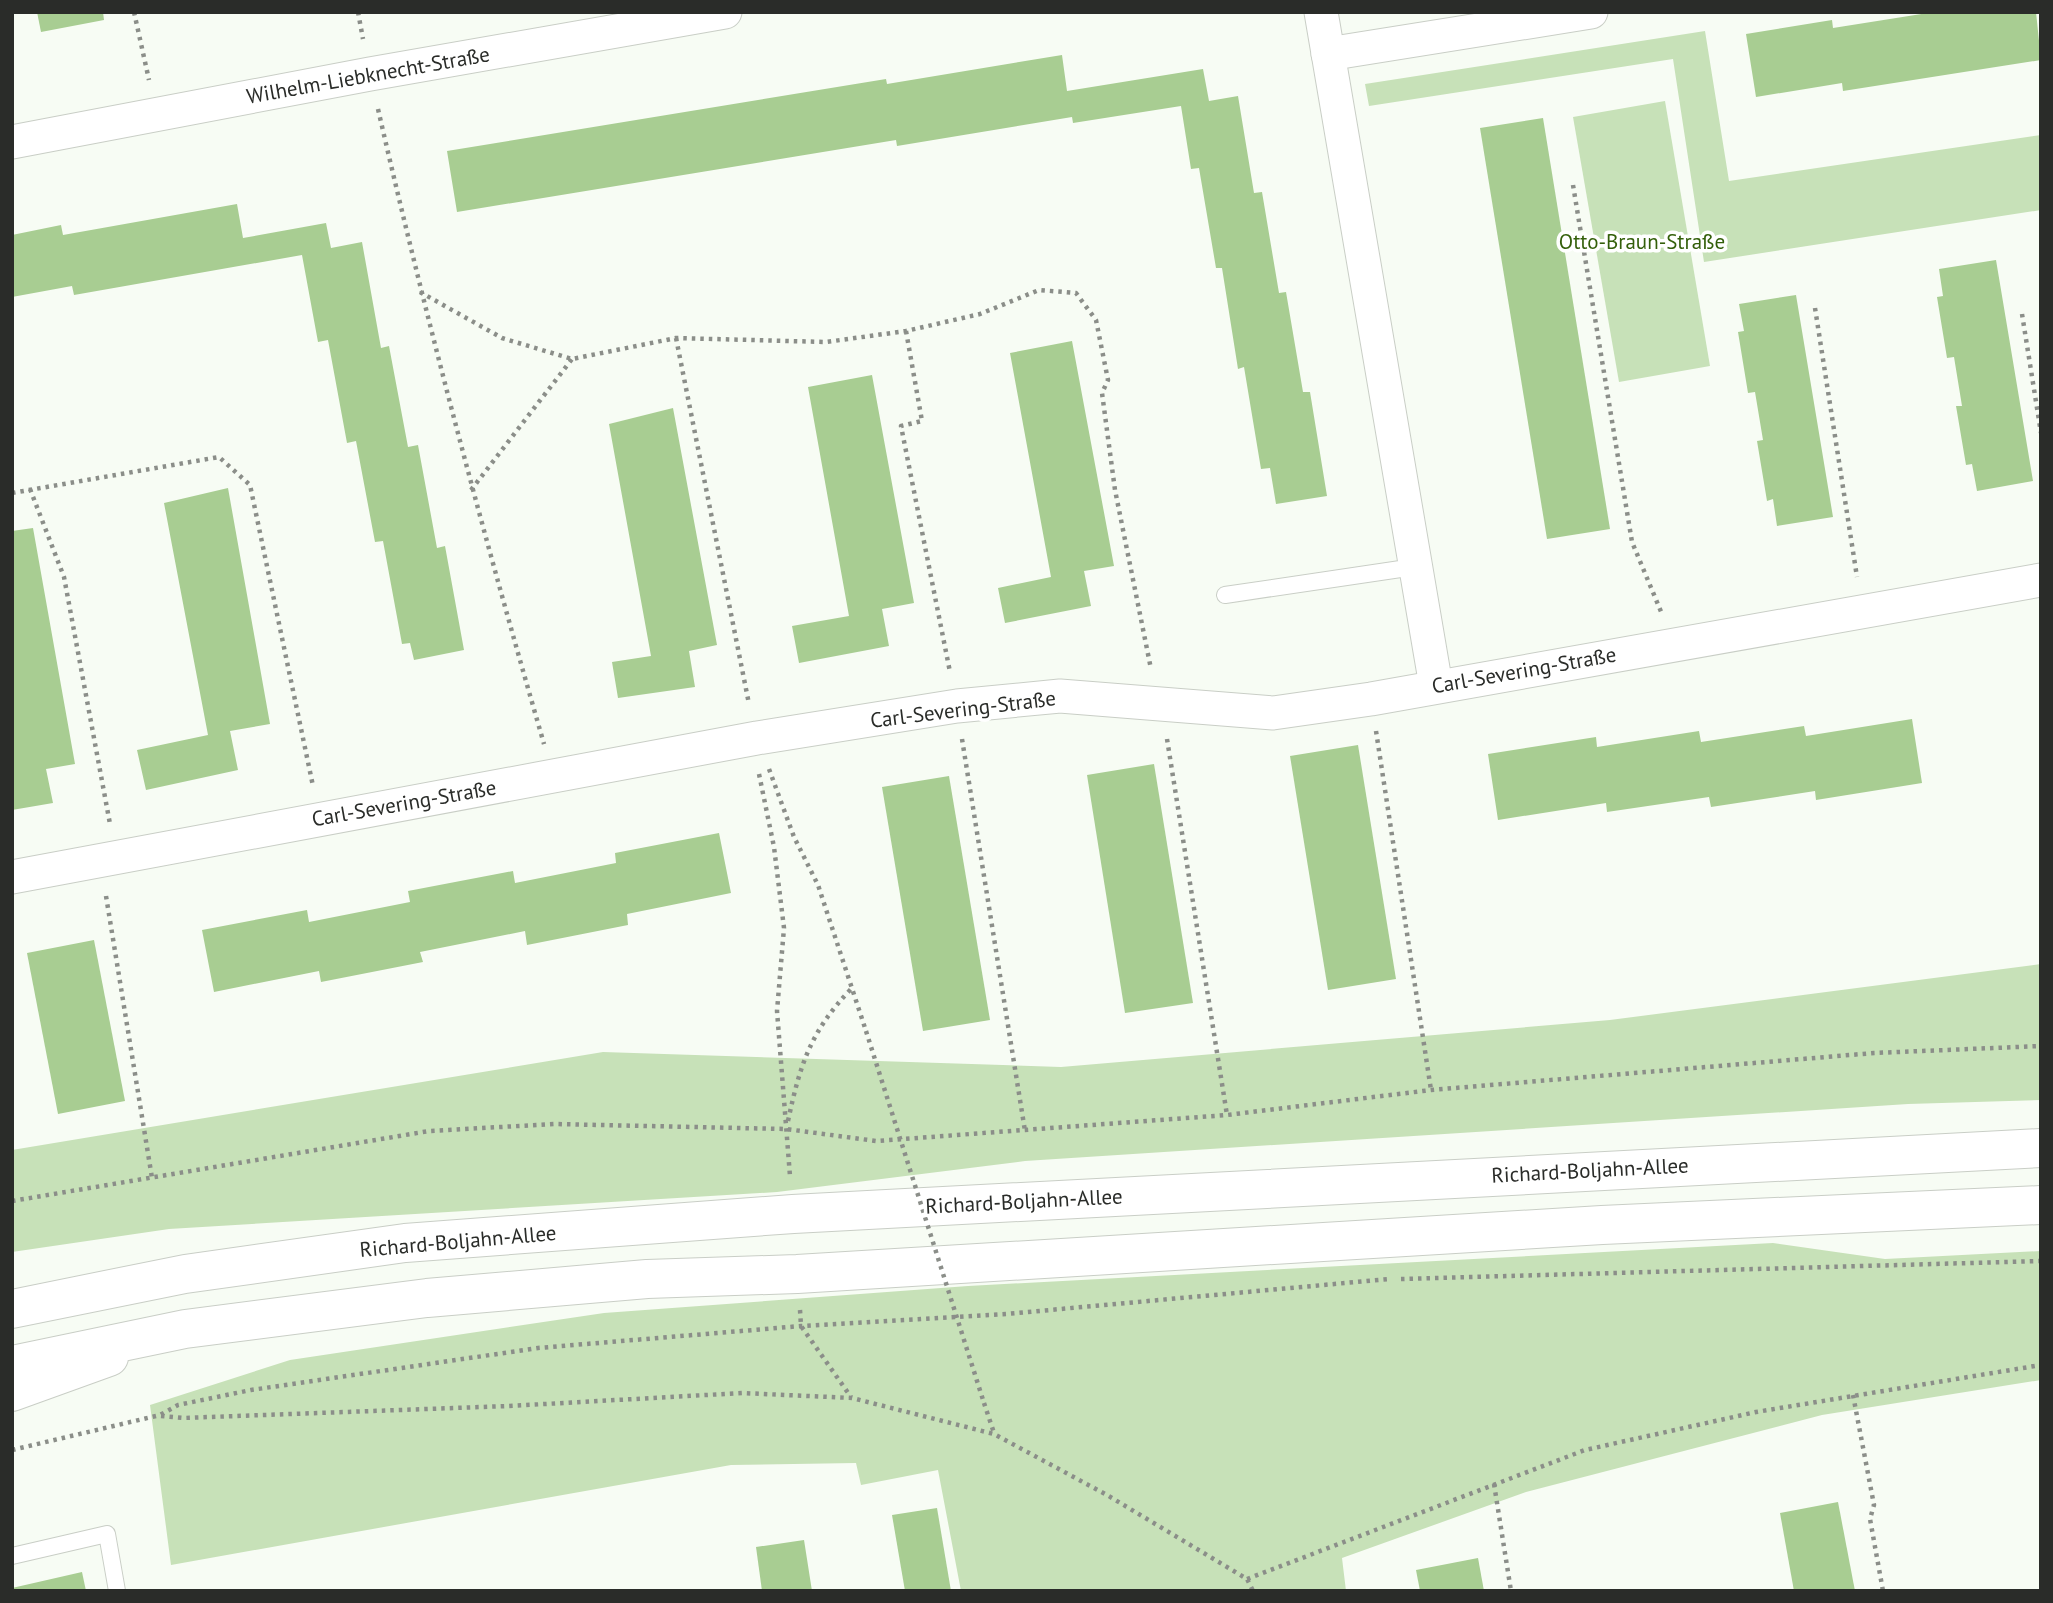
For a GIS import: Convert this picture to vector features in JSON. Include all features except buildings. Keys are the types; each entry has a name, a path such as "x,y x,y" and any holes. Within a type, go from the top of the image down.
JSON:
{"main road":[{"name":"Richard-Boljahn-Allee","path":"12,1309 185,1274 433,1241 818,1212 2041,1148"},
{"path":"12,1365 185,1329 427,1298 647,1279 797,1274 1602,1225 2041,1205"},
{"path":"12,1392 185,1329"}],"street":[{"name":"Wilhelm-Liebknecht-Straße","path":"12,142 370,74 725,12"},
{"path":"1321,12 1436,686"},
{"path":"1328,54 1591,12"},
{"name":"Carl-Severing-Straße","path":"12,877 757,738 957,706 1060,696 1273,713 1371,699 2041,580"}],"lane":[{"path":"1225,595 1414,567"},
{"path":"12,1556 107,1534 117,1591"}],"path":[{"path":"135,12 156,114"},
{"path":"358,12 420,292 471,490 553,776"},
{"path":"1573,185 1632,541 1674,644"},
{"path":"420,292 502,338 572,359 676,338 826,342 906,331 980,314 1039,290 1076,293 1096,320 1108,380 1102,393 1115,490 1158,704 1170,748 1227,1115"},
{"path":"1815,308 1862,612"},
{"path":"2022,314 2041,433"},
{"path":"906,331 922,421 901,426 957,706 1024,1131"},
{"path":"676,338 757,738 759,775 774,847 784,928 777,1011 786,1129"},
{"path":"471,490 572,359"},
{"path":"12,493 219,457 250,485 320,819"},
{"path":"30,489 64,577 111,822 106,899 152,1178"},
{"path":"1371,699 1431,1090"},
{"path":"757,738 794,837 818,886 994,1434"},
{"path":"786,1129 800,1064 829,1012 851,989"},
{"path":"12,1201 429,1131 554,1124 786,1129 876,1141 1227,1115 1431,1090 1874,1053 2041,1046"},
{"path":"12,1450 160,1415 178,1405 251,1390 538,1348 801,1326 1006,1314 1395,1279 2041,1261"},
{"path":"801,1326 852,1398"},
{"path":"1247,1579 1585,1450 1853,1395 2041,1365"},
{"path":"160,1415 183,1418 509,1406 742,1393 852,1398 994,1434 1107,1495 1247,1579 1253,1591"},
{"path":"1853,1395 1874,1506 1870,1519 1883,1591"},
{"path":"1494,1484 1511,1591"}],"green space":[{"path":"1705,31 1729,181 2041,135 2041,210 1704,262 1673,59 1369,106 1365,84"},
{"name":"Otto-Braun-Straße","path":"1665,101 1710,366 1619,382 1573,117"},
{"path":"2041,964 2041,1100 1908,1104 1025,1161 777,1192 169,1229 12,1252 12,1150 603,1052 1061,1067 1610,1020"},
{"path":"1773,1243 1885,1259 2041,1251 2041,1380 1822,1415 1526,1492 1342,1558 1346,1591 961,1591 938,1470 861,1485 856,1463 731,1465 171,1565 150,1405 290,1360 604,1313 968,1286"}]}
